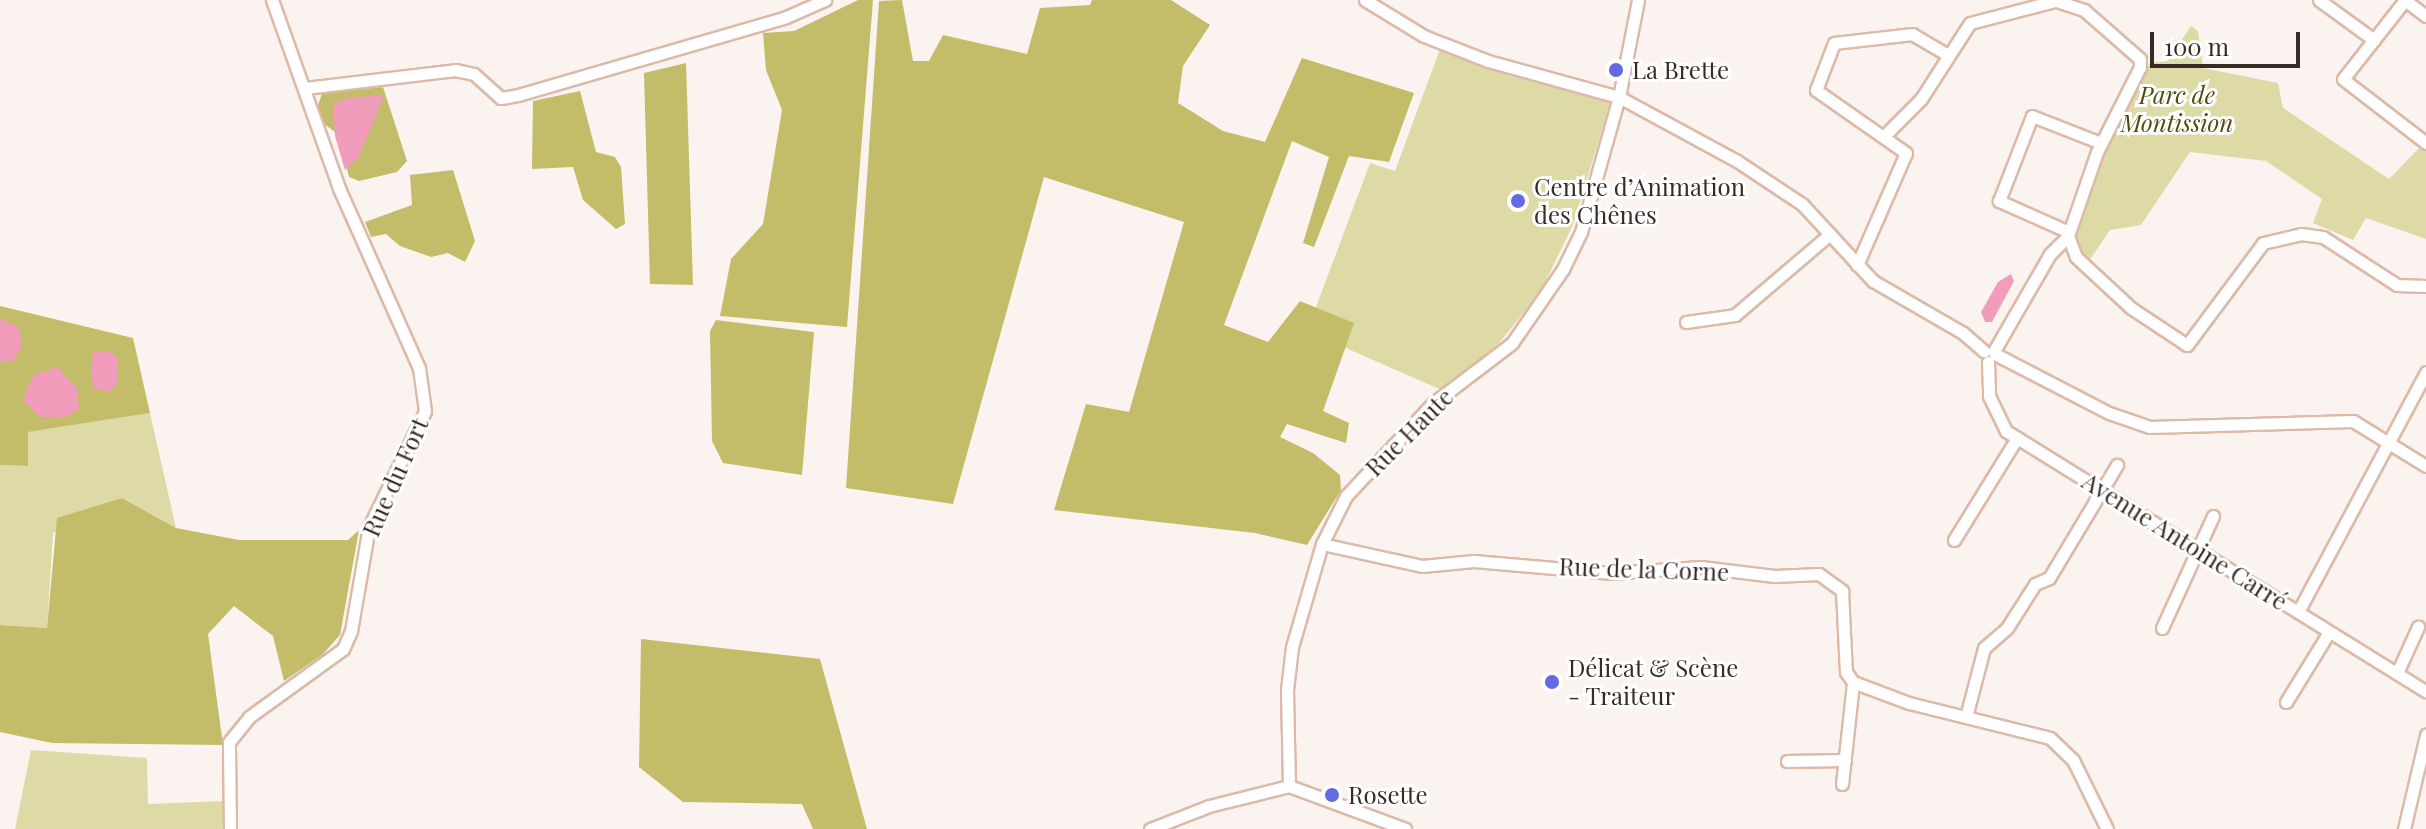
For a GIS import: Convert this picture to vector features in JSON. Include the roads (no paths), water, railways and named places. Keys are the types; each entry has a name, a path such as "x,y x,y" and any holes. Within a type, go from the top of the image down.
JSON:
{"street":[{"name":"Rue du Fort","path":"230,829 229,742 249,717 343,649 351,631 369,527 425,411 419,368 339,188 272,0"},
{"path":"305,88 455,70 474,74 501,98 786,17 825,0"},
{"path":"1365,0 1424,36 1488,61 1619,97 1737,161 1802,204 1873,281 1963,333 1990,355 2109,413 2150,427 2330,418 2353,421 2426,466"},
{"name":"Rue Haute","path":"1289,786 1287,690 1292,647 1322,544 1346,496 1432,404 1512,343 1543,301 1581,232 1619,97 1638,0"},
{"path":"2319,0 2374,40"},
{"path":"2426,16 2405,0 2343,79 2426,143"},
{"path":"1885,135 1921,99 1970,23 2057,1 2084,5 2140,59 2101,143 2068,234 2050,254 1990,355"},
{"path":"1857,265 1907,160 1906,153 1885,135 1816,90 1834,43 1912,34 1948,55"},
{"path":"2101,143 2032,116 1999,201 2068,234 2076,257 2131,308 2187,345 2263,243 2301,234 2323,237 2397,285 2426,286"},
{"path":"1686,322 1735,315 1830,234"},
{"path":"2050,254 2076,257"},
{"name":"Avenue Antoine Carré","path":"1990,355 1994,414 2017,438 2426,691"},
{"path":"2298,612 2387,440 2426,372"},
{"path":"1954,540 2017,438"},
{"path":"1966,717 1984,648 2007,628 2035,584 2049,578 2117,465"},
{"path":"2162,628 2213,516"},
{"name":"Rue de la Corne","path":"1322,544 1422,566 1474,561 1611,573 1701,567 1831,579 1842,591 1846,672 1853,682 1842,784"},
{"path":"2397,673 2418,627"},
{"path":"2286,702 2329,632"},
{"path":"1853,682 1861,689 1966,717 2023,728 2063,748 2107,829"},
{"path":"2404,829 2426,735"},
{"path":"1787,761 1845,760"},
{"path":"1150,829 1209,806 1289,786 1314,793 1380,824 1405,829"}],"place":[{"name":"La Brette","path":"1616,70"},
{"name":"Centre d’Animation des Chênes","path":"1518,201"},
{"name":"Délicat & Scène - Traiteur","path":"1552,682"},
{"name":"Rosette","path":"1332,795"}],"park label":[{"name":"Parc de Montission","path":"2177,109"}]}
